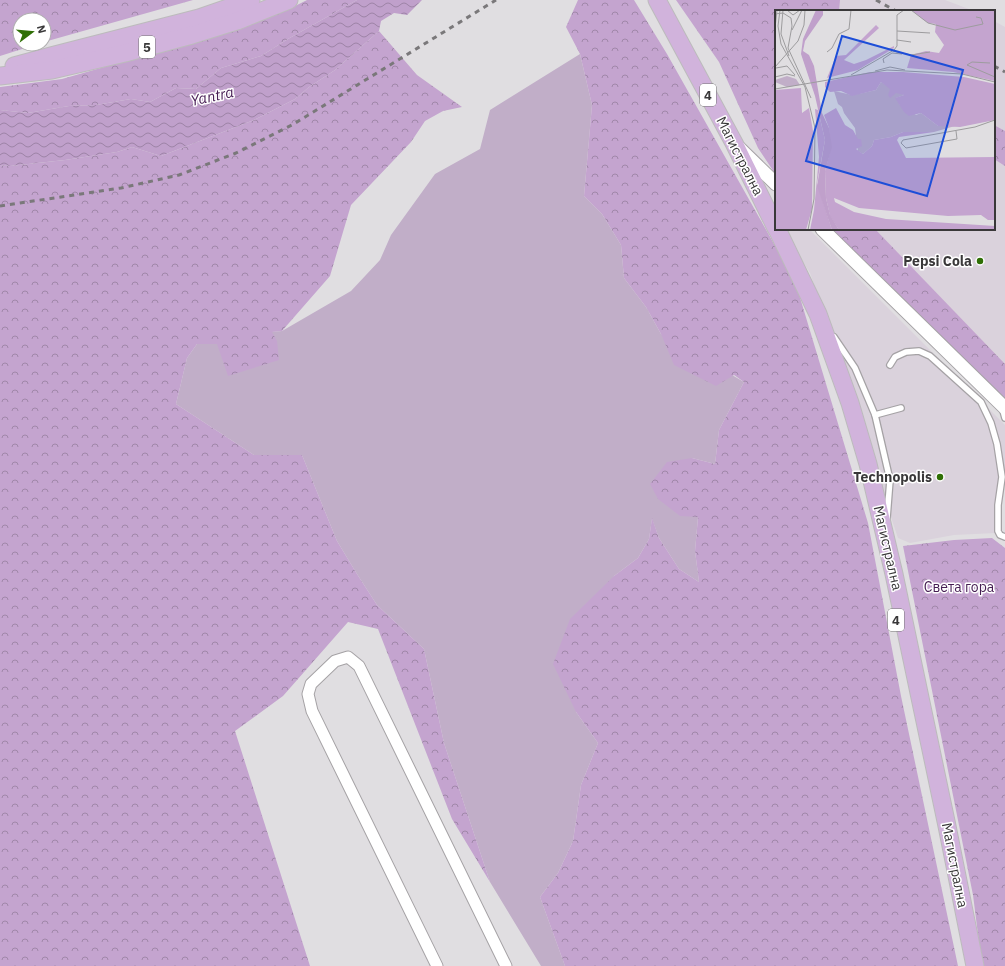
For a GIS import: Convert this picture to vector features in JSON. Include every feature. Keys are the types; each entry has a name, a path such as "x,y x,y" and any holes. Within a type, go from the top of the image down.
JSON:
{"main road":[{"name":"5","path":"0,70 199,18 250,0"},
{"name":"5","path":"0,76 52,70 132,51 237,21 289,0"},
{"name":"Магистрална","path":"657,0 734,143 775,226"},
{"name":"Магистрална","path":"777,230 818,314 850,403 868,464 886,538 975,966"},
{"name":"Магистрална","path":"802,280 812,316 844,405 876,525 942,827 968,966"}],"street":[{"path":"734,143 775,183"},
{"path":"823,230 1003,406"},
{"path":"437,966 312,711 308,694 311,684 335,661 348,657 359,666 506,966"}],"lane":[{"path":"818,314 855,368 875,415 890,480 886,538"},
{"path":"890,365 895,357 906,352 919,351 930,356 981,402 991,424 997,444 1002,477 998,505 998,531 1000,535 1005,537"},
{"path":"1003,406 1005,418"},
{"path":"875,415 901,408"}],"shaded area":[{"path":"802,0 945,0 971,10 795,10"},
{"path":"995,22 1005,27 1005,367 863,230 995,230"},
{"path":"580,54 592,105 584,196 602,214 621,245 624,278 646,307 661,334 744,382 719,430 715,464 692,458 698,517 695,551 699,582 679,569 659,538 652,519 649,539 638,558 614,576 576,712 598,743 581,785 573,841 558,873 540,897 565,966 541,966 490,882 444,743 424,649 377,605 357,574 337,541 302,455 254,455 176,404 187,358 197,344 217,344 282,331 351,291 380,260 391,235 435,174 480,149 490,110"},
{"path":"784,230 810,230 1005,425 1005,472 996,533 954,535 910,543 898,538 880,484 859,410 810,273"}],"green space":[{"path":"0,0 193,0 52,40 52,12 12,12 13,52 0,56"},
{"path":"307,0 357,0 261,56 221,68 196,89 176,88 150,102 131,99 96,105 69,106 28,113 0,110 0,87 62,79 192,42 293,7"},
{"path":"578,0 634,0 667,54 795,281 868,523 901,696 958,966 565,966 540,897 558,873 573,841 581,785 598,743 576,712 553,664 570,619 614,576 638,558 649,539 652,518 659,538 679,569 699,582 695,551 698,517 680,516 658,499 650,484 667,462 692,458 715,464 719,430 744,382 734,375 716,386 674,365 661,334 646,307 624,278 621,245 602,214 584,196 592,105 580,54 566,27"},
{"path":"676,0 840,0 839,10 775,10 775,174 758,148 719,62"},
{"path":"379,31 417,75 462,107 443,111 425,121 411,142 351,205 330,276 282,331 272,332 277,341 279,360 228,376 217,344 197,344 187,358 176,404 254,455 302,455 337,541 357,574 377,605 424,649 444,743 490,882 452,819 378,629 348,622 283,696 235,731 310,966 0,966 0,165 10,166 65,160 117,152 132,147 161,156 254,120 295,99 309,87 335,70"},
{"path":"995,126 1005,131 1005,166 995,160"},
{"path":"829,230 876,230 1005,364 1005,398"},
{"name":"Света гора","path":"992,538 1005,548 1005,966 982,966 973,895 903,546 954,540"}],"water":[{"name":"Yantra","path":"357,0 422,0 407,15 394,13 381,21 379,31 335,70 309,87 295,99 254,120 161,156 132,147 117,152 65,160 10,166 0,165 0,110 28,113 69,106 96,105 131,99 150,102 176,88 196,89 221,68 261,56"}],"railway":[{"path":"0,206 121,188 179,175 236,153 292,125 496,0"},
{"path":"876,0 894,10"},
{"path":"995,67 1005,72"}],"place":[{"name":"Pepsi Cola","path":"980,261"},
{"name":"Technopolis","path":"940,477"}]}
